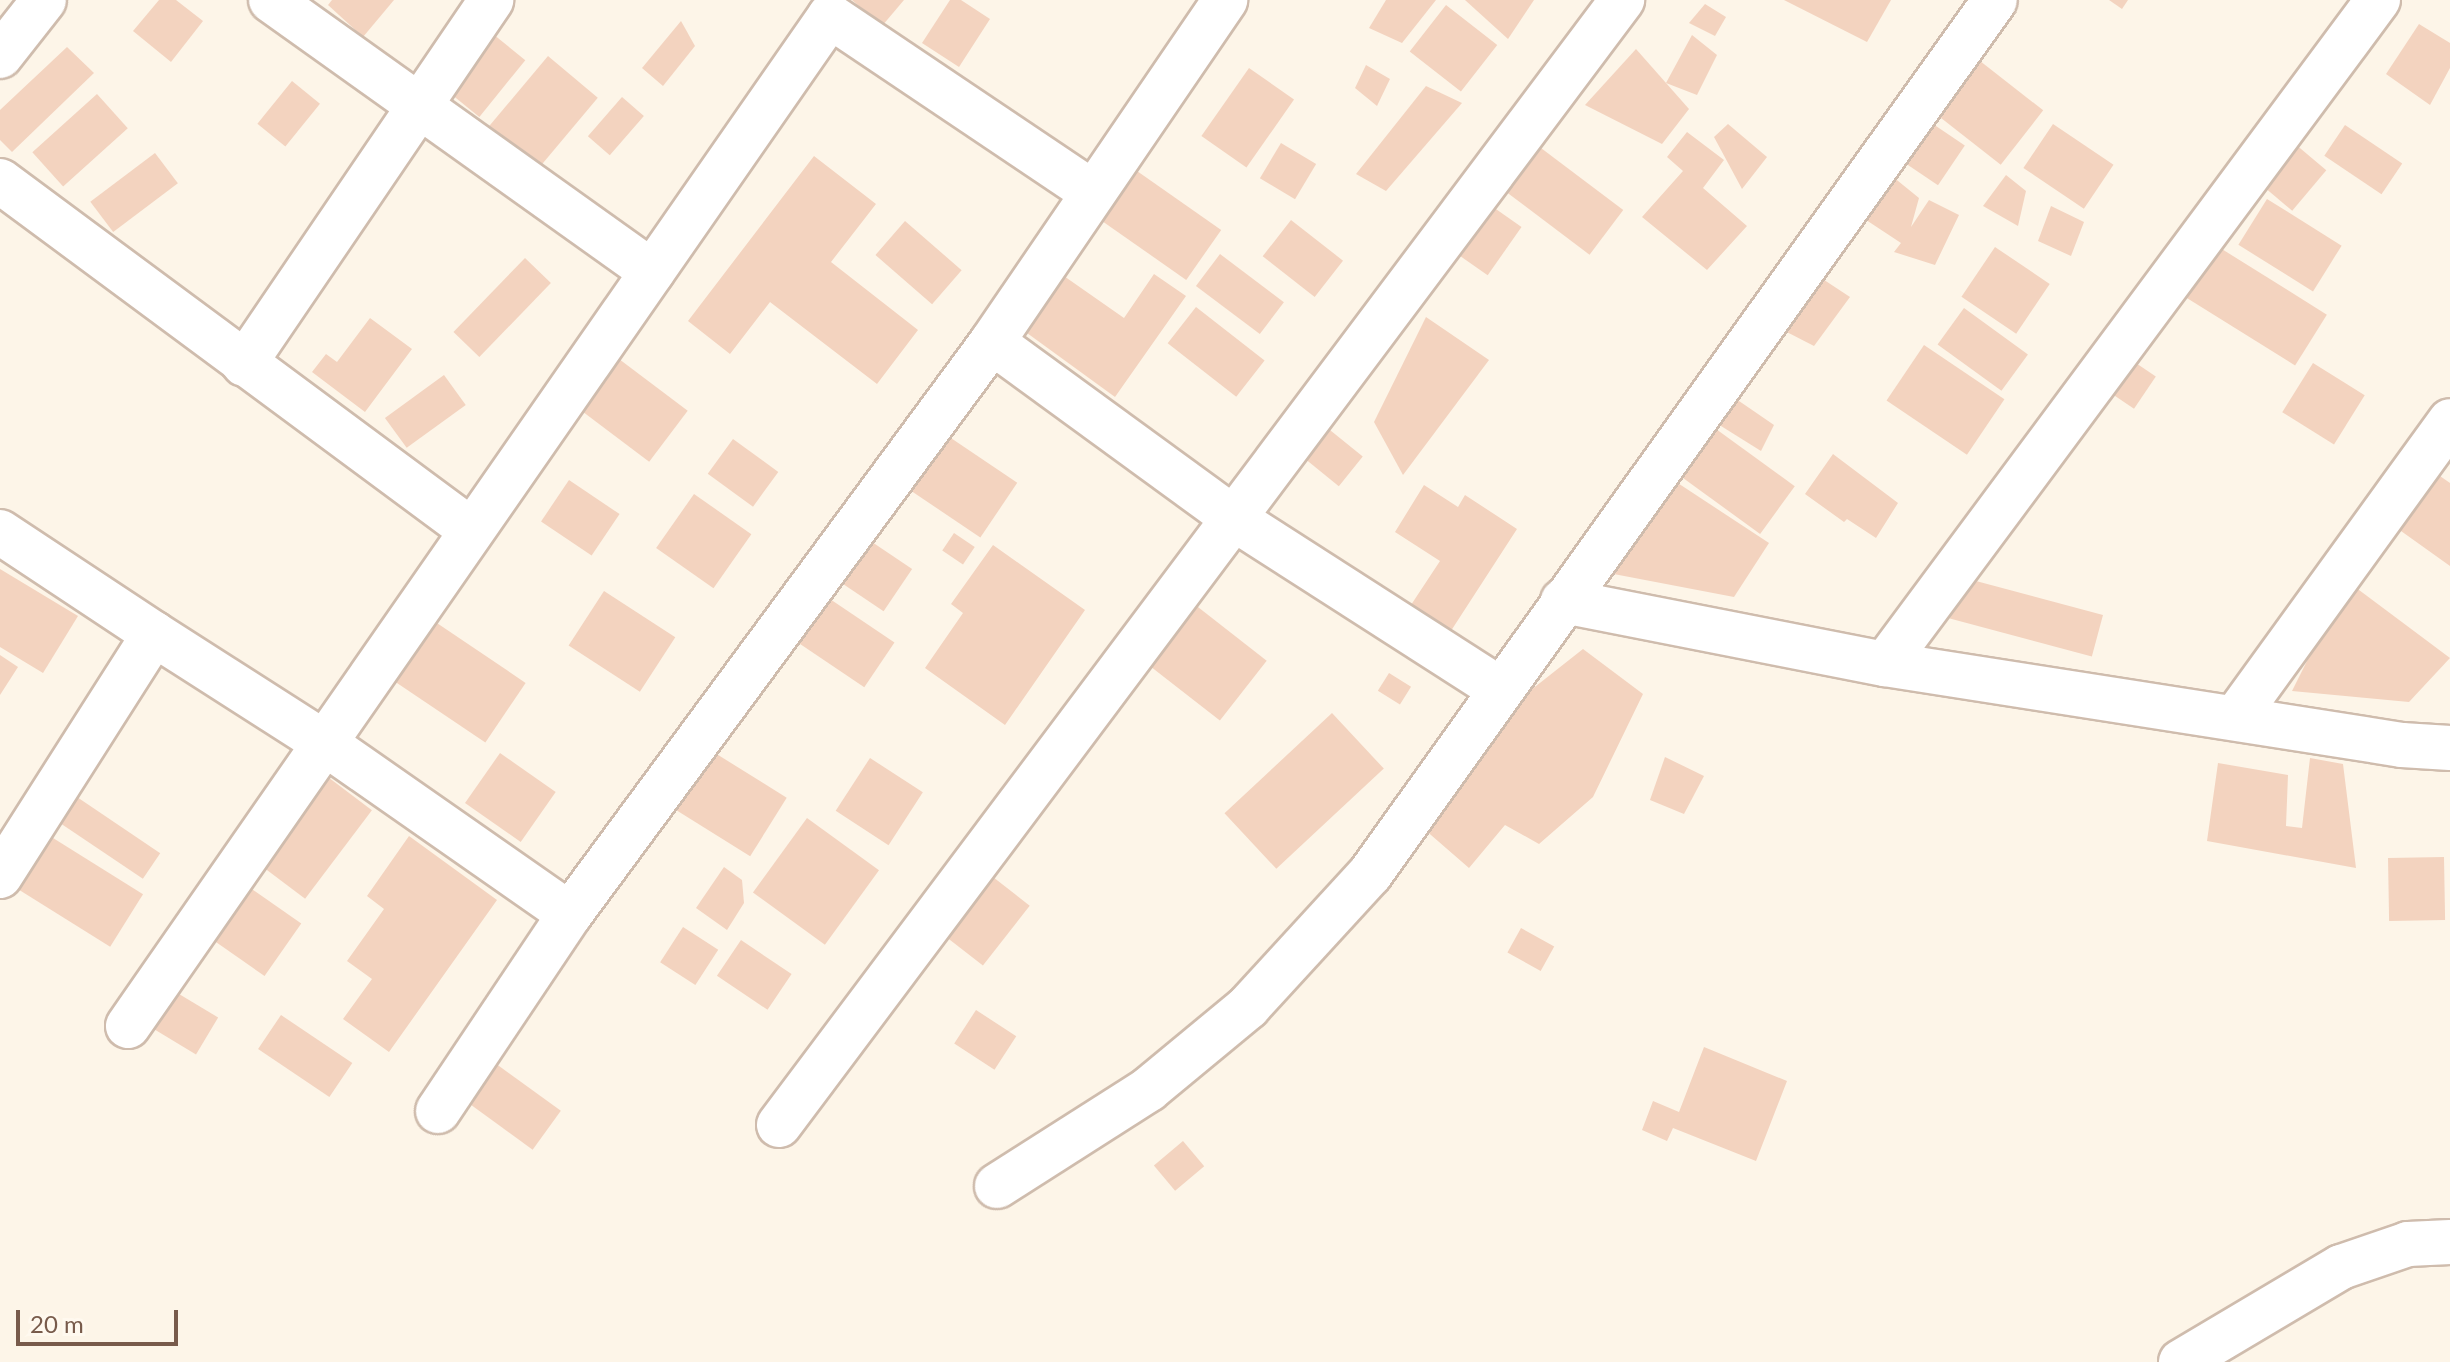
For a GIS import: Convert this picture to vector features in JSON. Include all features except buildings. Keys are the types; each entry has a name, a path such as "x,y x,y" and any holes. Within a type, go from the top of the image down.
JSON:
{"street":[{"path":"0,56 44,0"},
{"path":"271,0 652,272"},
{"path":"244,364 491,0"},
{"path":"438,1111 570,914 992,342 1225,0"},
{"path":"779,1125 1622,0"},
{"path":"997,1186 1149,1089 1248,1007 1370,874 1499,689 1995,0"},
{"path":"1885,664 2378,0"},
{"path":"128,1026 652,272 826,5 1092,192"},
{"path":"0,181 471,530"},
{"path":"992,342 1233,518 1499,689"},
{"path":"2236,717 2450,421"},
{"path":"0,532 323,742 570,914"},
{"path":"1563,601 1885,664 2402,745 2450,748"},
{"path":"0,876 154,634"},
{"path":"2181,1362 2341,1267 2408,1244 2450,1242"}]}
